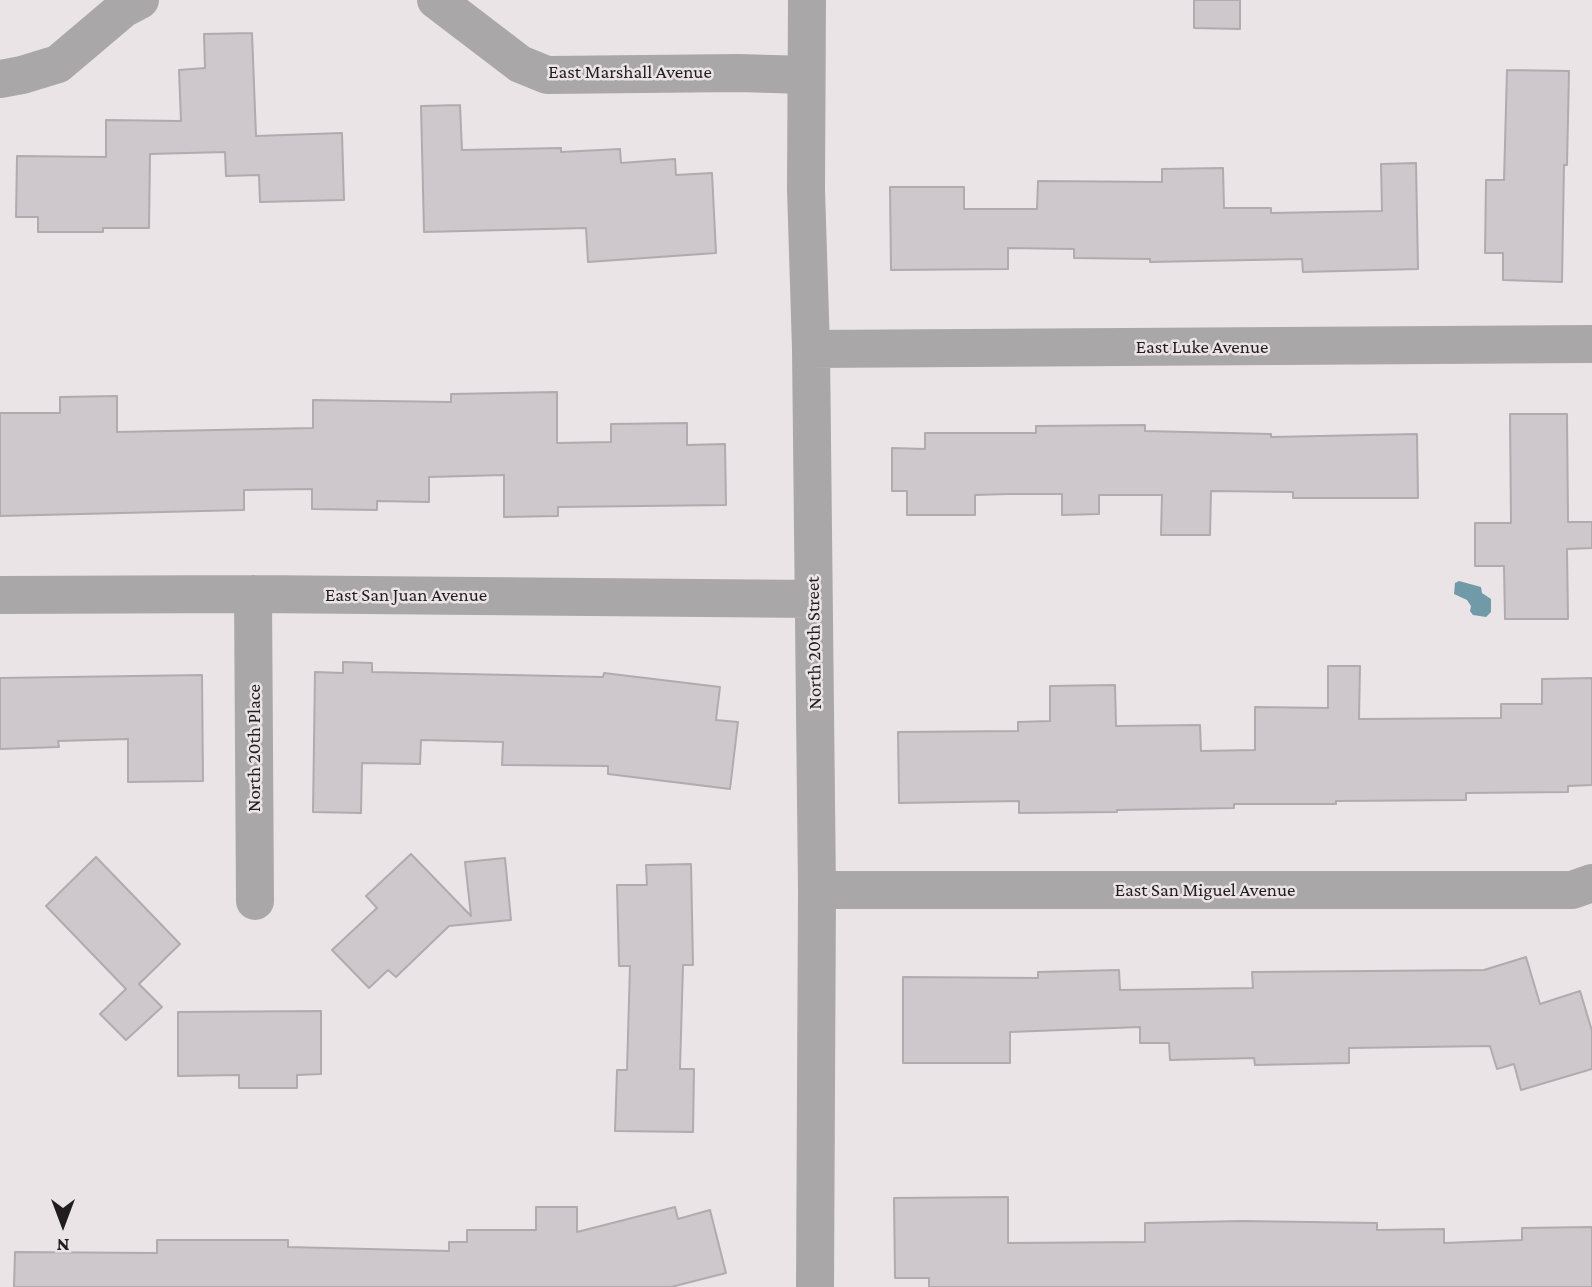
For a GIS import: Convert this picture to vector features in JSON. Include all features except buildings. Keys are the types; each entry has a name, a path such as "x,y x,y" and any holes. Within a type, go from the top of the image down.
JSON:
{"street":[{"path":"0,79 58,64 123,9 140,0"},
{"name":"East Marshall Avenue","path":"436,0 520,64 547,75 806,75"},
{"name":"North 20th Street","path":"807,0 806,189 811,349 817,890 816,1287"},
{"name":"East Luke Avenue","path":"811,349 1592,344"},
{"name":"East San Juan Avenue","path":"0,595 253,594 813,599"},
{"name":"North 20th Place","path":"253,594 255,901"},
{"name":"East San Miguel Avenue","path":"817,890 1572,890 1592,883"}],"water":[{"path":"1459,581 1481,587 1482,593 1491,599 1491,612 1486,617 1473,615 1467,600 1454,594 1455,583"}]}
